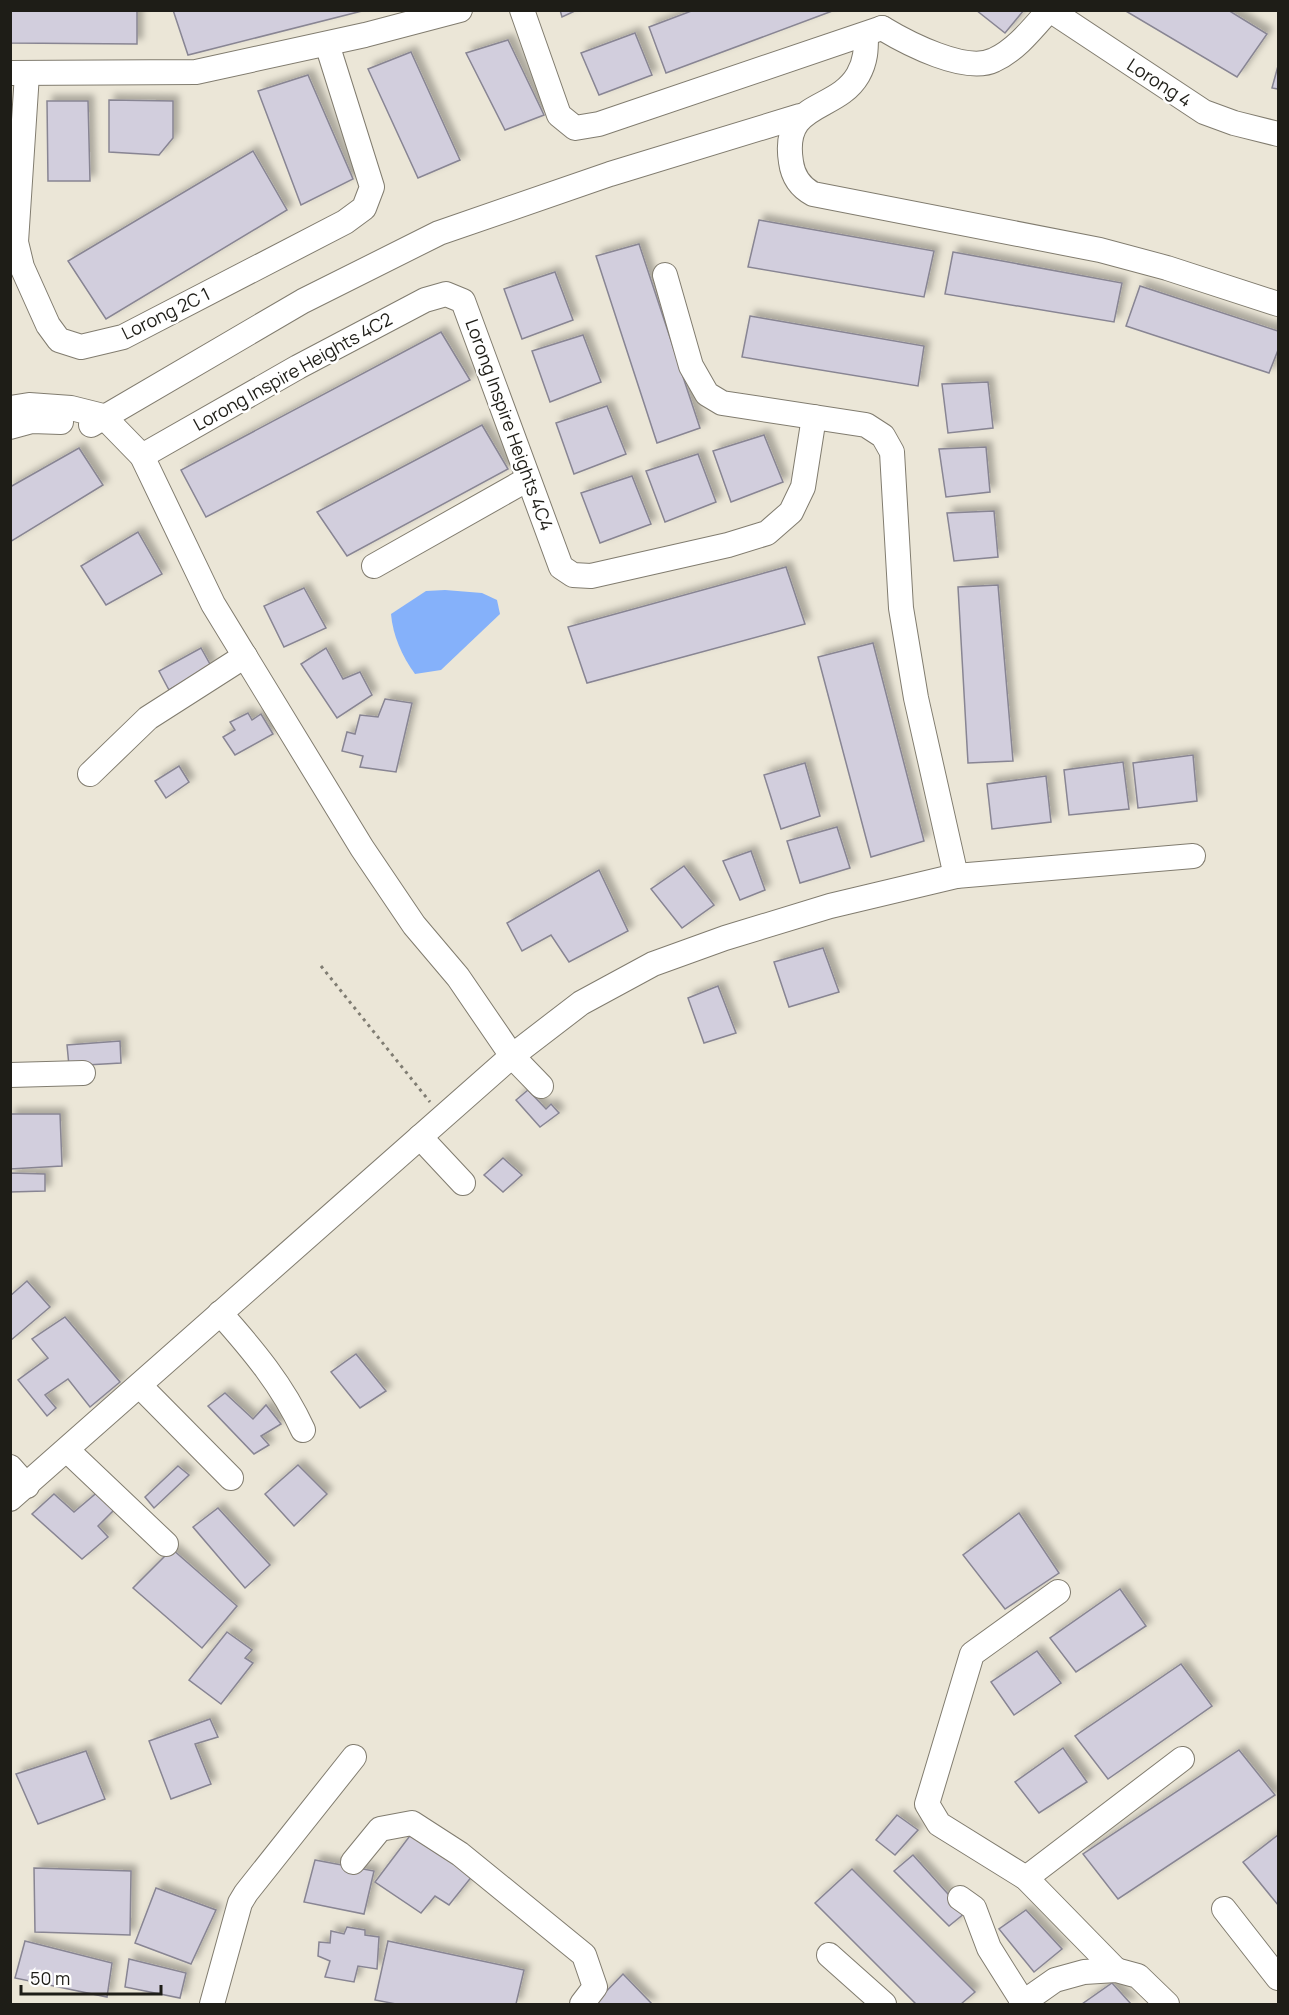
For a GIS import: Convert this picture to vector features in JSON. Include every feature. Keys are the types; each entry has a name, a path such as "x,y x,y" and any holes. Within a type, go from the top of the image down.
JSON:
{"street":[{"path":"19,73 196,72 327,44 460,10"},
{"path":"522,10 559,115 575,128 599,124 875,24"},
{"name":"Lorong 4","path":"875,24 912,46 971,64 993,61 1020,42 1049,10 1204,112 1234,123 1278,134"},
{"path":"10,427 32,422 96,421 129,404 303,301 439,233 610,174 800,116 839,94 858,76 875,24"},
{"name":"Lorong 2C 1","path":"19,73 15,176 16,242 22,267 53,333 58,340 81,347 123,337 345,222 364,208 372,187 327,44"},
{"path":"800,116 788,142 791,165 801,187 813,194 1100,250 1167,268 1278,304"},
{"path":"665,275 691,366 707,394 722,403 866,425 883,436 892,452 901,608 916,698 956,876"},
{"name":"Lorong Inspire Heights 4C4","path":"446,294 463,301 561,567 573,575 591,576 728,545 767,533 791,512 803,487 814,417"},
{"name":"Lorong Inspire Heights 4C2","path":"142,456 298,367 425,300 446,294"},
{"path":"10,408 29,405 71,408 96,421 103,431 142,456 213,604 387,888 414,926 458,977 512,1056 541,1086"},
{"path":"374,566 528,479"},
{"path":"90,774 148,718 245,656"},
{"path":"10,1467 19,1492 512,1056 581,1003 653,964 725,938 830,906 956,876 1193,856"},
{"path":"10,1075 83,1073"},
{"path":"420,1137 464,1183"},
{"path":"220,1313 267,1368 292,1407 303,1430"},
{"path":"140,1386 231,1478"},
{"path":"68,1451 166,1544"},
{"path":"1058,1592 972,1654 927,1804 939,1824 1026,1878 1116,1970"},
{"path":"212,2004 240,1903 354,1757"},
{"path":"1026,1878 1182,1759"},
{"path":"353,1862 380,1829 412,1823 460,1854 584,1955 588,1996"},
{"path":"960,1898 974,1908 989,1948 1022,2003 1055,1980 1084,1972 1116,1970 1138,1976 1167,2004"},
{"path":"1224,1909 1278,1978"},
{"path":"829,1955 884,2004"}],"path":[{"path":"321,966 443,1117"}],"water":[{"path":"426,591 482,593 497,600 500,614 441,670 415,674 399,646 391,614"}],"building":[{"path":"10,10 137,10 137,44 10,43"},
{"path":"173,10 366,10 188,55"},
{"path":"560,10 577,10 562,17"},
{"path":"694,10 835,10 666,73 649,27"},
{"path":"976,10 1024,10 1005,33"},
{"path":"1124,10 1228,10 1267,34 1237,77"},
{"path":"635,33 652,75 599,95 581,53"},
{"path":"508,40 544,115 505,130 466,53"},
{"path":"411,52 460,160 418,178 368,69"},
{"path":"1278,66 1278,89 1272,88"},
{"path":"308,75 353,179 301,205 258,91"},
{"path":"109,100 173,101 173,138 159,155 109,152"},
{"path":"47,101 88,101 90,181 48,181"},
{"path":"253,151 287,210 106,319 68,261"},
{"path":"759,220 934,251 924,297 748,267"},
{"path":"639,244 700,428 657,443 596,256"},
{"path":"953,252 1122,283 1114,322 945,294"},
{"path":"555,272 573,320 522,339 504,289"},
{"path":"1140,286 1278,331 1278,350 1269,373 1126,326"},
{"path":"750,316 924,346 918,386 742,357"},
{"path":"441,332 470,380 206,517 181,470"},
{"path":"583,335 601,382 550,402 532,351"},
{"path":"988,382 993,428 948,433 942,384"},
{"path":"607,406 626,454 574,474 556,423"},
{"path":"482,425 508,469 347,556 317,512"},
{"path":"764,435 783,482 731,502 713,451"},
{"path":"986,447 990,492 946,497 939,449"},
{"path":"79,448 103,485 10,542 10,487"},
{"path":"698,454 716,502 665,522 646,471"},
{"path":"632,476 651,524 600,543 581,493"},
{"path":"994,511 998,557 954,561 947,513"},
{"path":"138,532 162,574 106,605 81,566"},
{"path":"786,567 805,624 587,683 568,627"},
{"path":"998,585 1013,761 968,763 958,587"},
{"path":"304,588 326,628 284,647 264,606"},
{"path":"873,643 924,841 871,857 818,657"},
{"path":"201,648 211,666 169,690 159,671"},
{"path":"326,648 343,679 360,672 372,695 337,718 301,664"},
{"path":"385,699 412,703 396,772 360,767 363,756 342,751 347,732 355,734 360,715 378,717"},
{"path":"248,713 252,720 261,714 273,734 235,755 223,737 235,730 230,722"},
{"path":"1193,755 1197,801 1138,808 1133,763"},
{"path":"1123,762 1129,809 1069,815 1064,770"},
{"path":"805,763 820,816 781,829 764,775"},
{"path":"179,766 189,782 166,798 155,781"},
{"path":"1046,776 1051,822 992,829 987,784"},
{"path":"837,827 850,868 800,883 787,841"},
{"path":"751,851 765,890 740,900 723,861"},
{"path":"684,866 714,905 682,928 651,889"},
{"path":"599,870 628,931 569,962 551,935 522,951 507,923"},
{"path":"823,948 839,992 789,1007 774,962"},
{"path":"718,986 736,1033 704,1043 688,998"},
{"path":"120,1041 121,1063 69,1066 67,1045"},
{"path":"528,1090 546,1109 551,1104 559,1113 540,1127 516,1100"},
{"path":"10,1114 60,1114 62,1166 10,1169"},
{"path":"503,1158 522,1175 503,1192 484,1175"},
{"path":"10,1173 45,1174 45,1191 10,1192"},
{"path":"27,1281 50,1307 10,1341 10,1296"},
{"path":"65,1317 120,1382 90,1407 68,1379 45,1395 56,1408 47,1416 18,1380 48,1358 32,1339"},
{"path":"356,1354 386,1391 360,1408 331,1372"},
{"path":"225,1393 253,1419 266,1405 281,1424 261,1436 269,1445 254,1454 208,1406"},
{"path":"298,1465 327,1494 294,1526 265,1494"},
{"path":"178,1466 189,1475 154,1508 145,1497"},
{"path":"100,1490 117,1507 98,1526 108,1537 82,1559 32,1514 54,1494 74,1512"},
{"path":"218,1508 270,1565 245,1588 193,1527"},
{"path":"1019,1513 1059,1573 1005,1609 963,1555"},
{"path":"172,1549 237,1606 202,1648 133,1588"},
{"path":"1120,1589 1146,1626 1076,1672 1050,1638"},
{"path":"227,1632 252,1650 245,1658 253,1663 221,1704 189,1680"},
{"path":"1037,1651 1061,1683 1014,1715 991,1682"},
{"path":"1181,1664 1212,1706 1108,1779 1075,1736"},
{"path":"210,1719 218,1737 195,1744 211,1784 171,1799 149,1741"},
{"path":"1063,1748 1087,1782 1039,1813 1015,1782"},
{"path":"1239,1750 1275,1795 1118,1899 1083,1854"},
{"path":"86,1751 105,1799 38,1824 16,1774"},
{"path":"897,1815 918,1830 895,1855 876,1840"},
{"path":"412,1833 473,1875 449,1905 435,1896 421,1913 375,1882"},
{"path":"1278,1835 1278,1905 1243,1862"},
{"path":"913,1855 965,1913 949,1926 894,1871"},
{"path":"315,1860 374,1871 364,1914 304,1902"},
{"path":"34,1868 131,1871 130,1935 35,1932"},
{"path":"852,1869 975,1992 961,2004 916,2004 815,1903"},
{"path":"156,1888 216,1910 191,1964 135,1943"},
{"path":"1026,1910 1062,1949 1034,1972 999,1929"},
{"path":"347,1927 365,1930 365,1935 379,1937 377,1969 358,1966 354,1982 325,1977 330,1961 318,1956 319,1942 330,1943 331,1931 344,1934"},
{"path":"25,1941 112,1963 107,1997 15,1978"},
{"path":"388,1941 524,1970 516,2004 396,2004 375,2000"},
{"path":"129,1959 186,1973 180,1998 125,1987"},
{"path":"623,1974 652,2004 594,2004"},
{"path":"1112,1983 1131,2004 1082,2004"}]}
